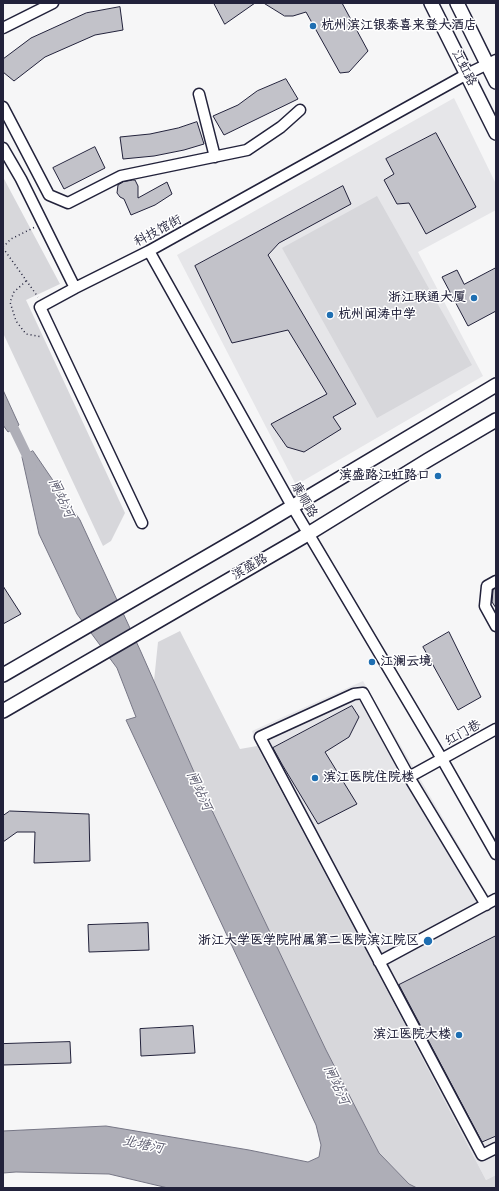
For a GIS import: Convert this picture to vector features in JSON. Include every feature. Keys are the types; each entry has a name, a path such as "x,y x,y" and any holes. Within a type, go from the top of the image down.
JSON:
{"main road":[{"name":"江虹路","path":"431,3 496,133"},
{"name":"江虹路","path":"457,3 492,62 496,82"},
{"path":"3,675 253,530 496,386"},
{"name":"滨盛路","path":"3,711 308,534 496,420"}],"street":[{"path":"3,28 53,3"},
{"name":"科技馆街","path":"43,305 149,251 467,74 492,62"},
{"path":"199,94 215,157"},
{"path":"3,107 49,196 68,203 121,176 247,150 281,127 300,110"},
{"path":"3,148 21,180 75,288"},
{"name":"康顺路","path":"149,251 308,534 442,759 496,854"},
{"path":"43,305 40,307 142,523"},
{"path":"496,581 487,586 485,606 496,626"},
{"path":"486,905 409,777 363,693 354,694 260,737 482,1155 496,1148"},
{"name":"红门巷","path":"409,777 496,729"},
{"path":"379,962 496,899"}],"path":[{"path":"43,224 11,239 3,247 43,305"},
{"path":"26,281 14,292 10,302 16,321 26,334 42,337 54,337"}],"shaded area":[{"name":"杭州闻涛中学","path":"454,98 496,184 496,210 418,252 483,376 296,485 177,255"},
{"path":"3,177 60,284 26,300 125,513 111,541 103,546 3,333"},
{"path":"377,196 472,365 377,418 282,248"},
{"path":"180,631 240,749 257,746 486,1180 496,1175 496,1188 417,1188 409,1184 379,1153 326,1050 198,781 154,681 158,642"},
{"name":"浙江大学医学院附属第二医院滨江院区","path":"363,681 496,909 496,1175 486,1180 257,746 252,731"}],"water":[{"path":"3,390 19,425 8,432 3,425"},
{"name":"北塘河","path":"33,451 80,520 141,652 198,781 326,1050 379,1153 409,1184 417,1188 168,1188 109,1174 3,1173 3,1131 106,1126 249,1150 308,1162 319,1157 321,1145 316,1125 126,720 136,717 117,668 77,614 39,534 22,457"}],"building":[{"path":"214,3 255,3 225,24"},
{"path":"264,3 342,3 368,51 349,72 340,73 306,12 293,16 285,16"},
{"path":"120,7 123,30 95,35 45,57 14,81 3,72 3,59 31,38 86,13"},
{"path":"286,79 298,99 224,135 213,116 238,105 257,91"},
{"path":"197,122 204,144 154,156 123,159 120,137 150,134"},
{"path":"436,133 476,207 426,234 409,203 397,204 384,180 394,174 386,159"},
{"path":"95,147 105,168 64,189 53,168"},
{"path":"135,180 138,186 138,198 167,182 172,194 155,205 131,215 124,199 117,193 118,185 123,182"},
{"path":"343,186 351,204 279,243 268,255 356,404 333,417 341,429 304,452 287,447 271,424 327,394 288,330 232,343 195,266"},
{"name":"浙江联通大厦","path":"496,268 496,311 468,326 442,277 457,270 464,284"},
{"path":"3,586 21,614 3,624"},
{"path":"496,588 496,608 492,602 493,590"},
{"path":"449,632 481,697 458,710 423,647"},
{"name":"滨江医院住院楼","path":"352,706 359,717 349,737 325,752 357,804 318,824 273,748"},
{"path":"10,811 89,814 90,861 34,863 35,832 17,832 3,842 3,816"},
{"path":"148,923 149,950 89,952 88,925"},
{"name":"滨江医院大楼","path":"496,936 496,1136 482,1142 399,985"},
{"path":"193,1026 195,1053 141,1056 140,1029"},
{"path":"70,1042 71,1063 3,1065 3,1044"}],"waterway":[{"name":"闸站河","path":"3,406 32,466"}],"place":[{"name":"杭州滨江银泰喜来登大酒店","path":"313,26"},
{"name":"浙江联通大厦","path":"474,298"},
{"name":"杭州闻涛中学","path":"330,315"},
{"name":"滨盛路江虹路口","path":"438,476"},
{"name":"江澜云境","path":"372,662"},
{"name":"滨江医院住院楼","path":"315,778"},
{"name":"浙江大学医学院附属第二医院滨江院区","path":"428,941"},
{"name":"滨江医院大楼","path":"459,1035"}]}
